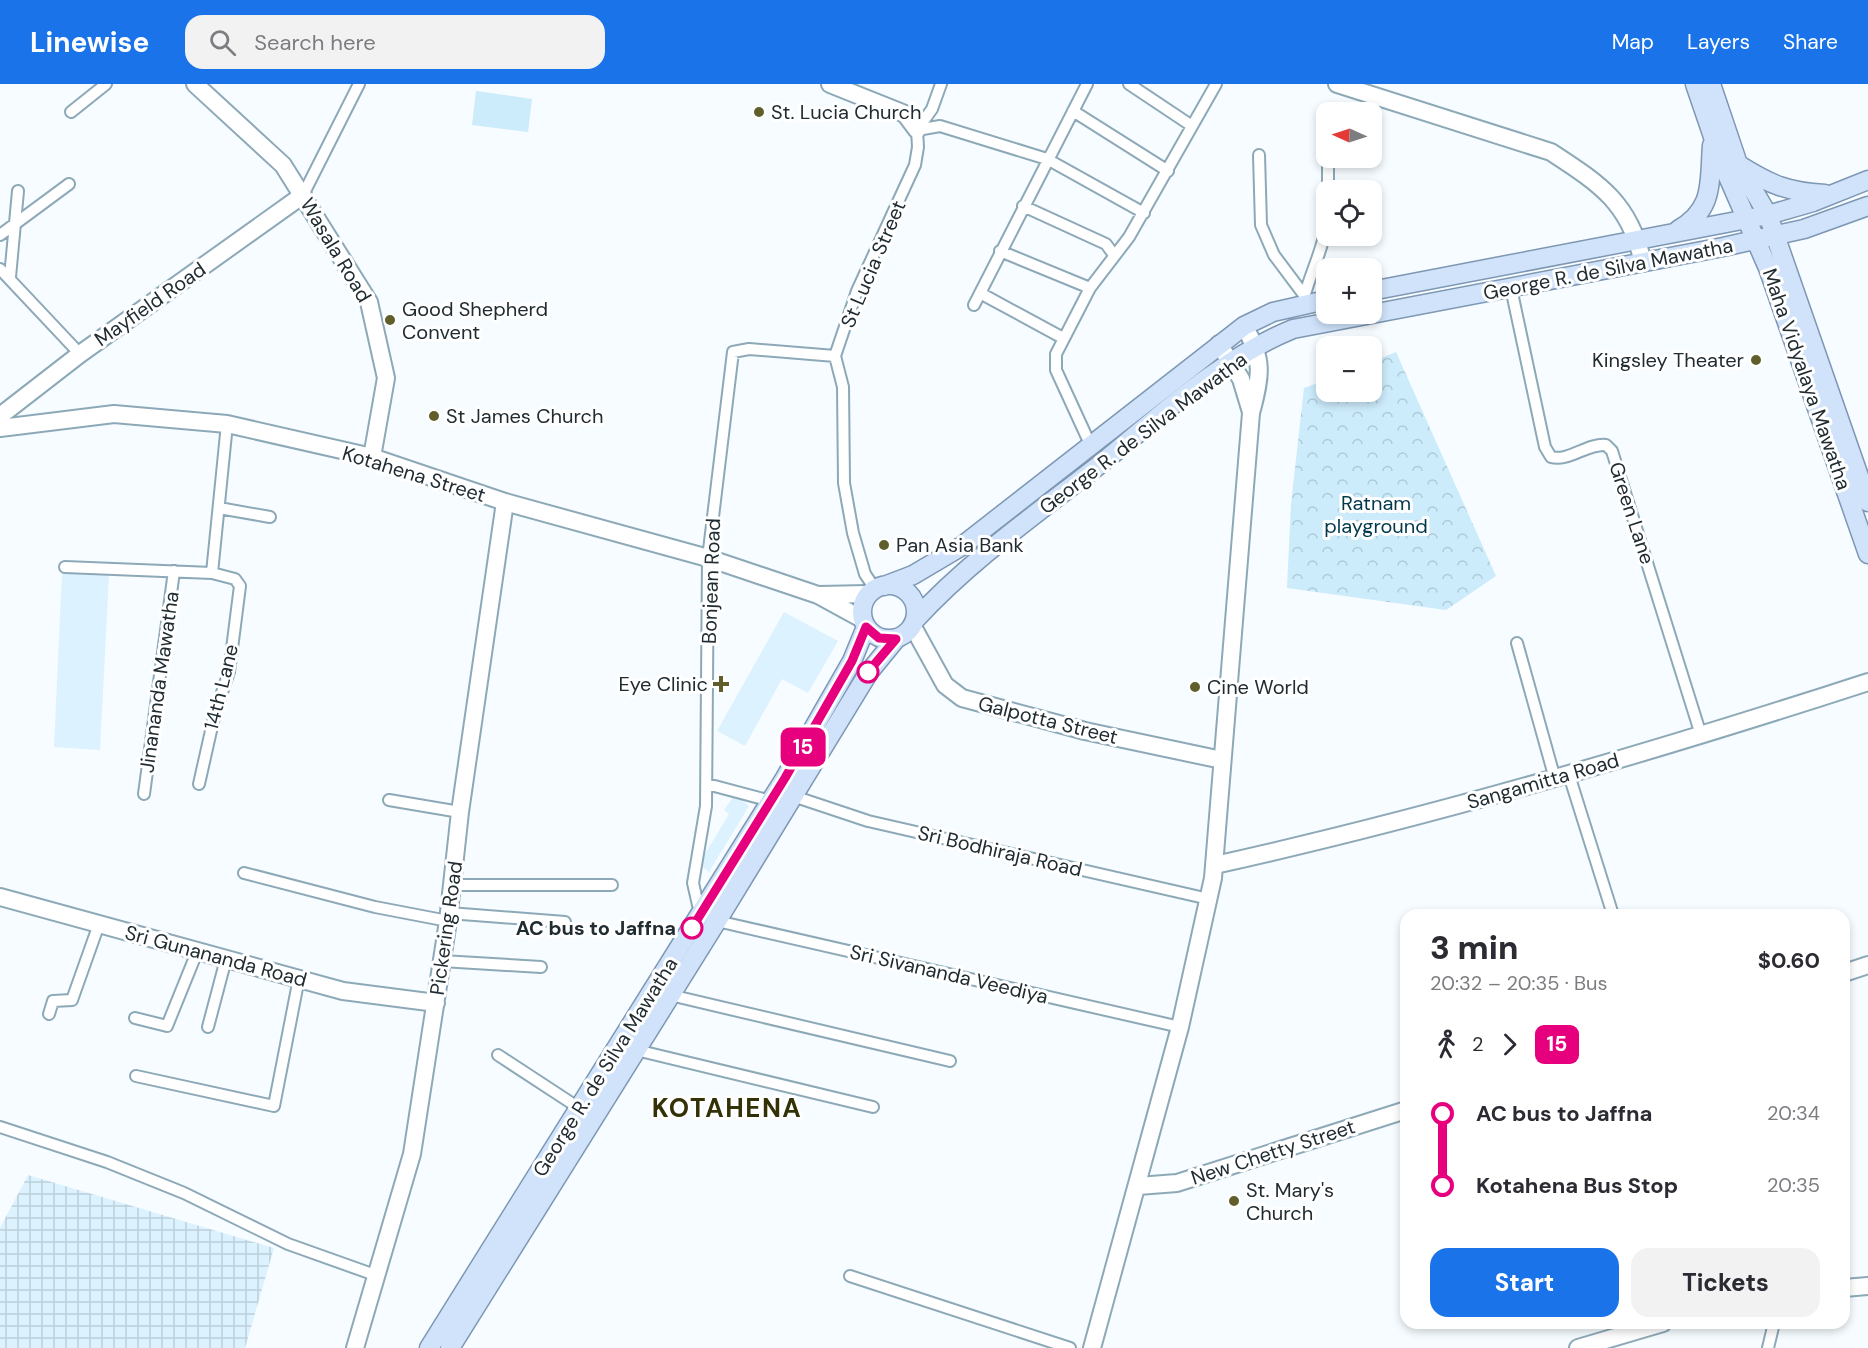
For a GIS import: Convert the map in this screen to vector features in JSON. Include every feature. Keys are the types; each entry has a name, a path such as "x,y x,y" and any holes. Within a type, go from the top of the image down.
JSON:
{"main road":[{"name":"Maha Vidyalaya Mawatha","path":"1695,84 1722,163 1757,239 1868,554"},
{"name":"Maha Vidyalaya Mawatha","path":"1711,84 1738,165 1768,215 1776,236 1868,502"},
{"path":"1669,235 1698,216 1706,204 1713,137"},
{"path":"1738,165 1775,186 1796,192 1832,194"},
{"name":"George R. de Silva Mawatha","path":"1382,289 1768,215 1868,180"},
{"name":"George R. de Silva Mawatha","path":"914,623 977,561 1231,362 1293,329 1776,236 1819,224 1868,206"},
{"name":"George R. de Silva Mawatha","path":"876,590 913,575 962,546 1244,326 1303,300 1316,300"},
{"path":"893,585 909,594 916,611 914,623 896,639 879,638 864,623 864,602 876,590 893,585"},
{"name":"George R. de Silva Mawatha","path":"450,1348 670,995 771,801 852,661 864,623"},
{"name":"George R. de Silva Mawatha","path":"434,1346 579,1108 793,796 868,672 896,639"}],"street":[{"path":"71,112 106,84"},
{"name":"Wasala Road","path":"195,84 284,165 369,302 386,378 372,458"},
{"path":"303,195 359,84"},
{"path":"830,84 905,114 917,130"},
{"path":"917,130 932,109 941,84"},
{"path":"974,305 1087,84"},
{"path":"1129,84 1192,126"},
{"path":"1090,444 1056,370 1056,354 1090,288 1144,213 1216,84"},
{"path":"1337,84 1551,152 1581,172 1623,208 1638,240 1643,263"},
{"path":"1073,111 1168,171"},
{"path":"917,130 940,126 1047,159 1144,213"},
{"name":"St Lucia Street","path":"835,356 857,291 915,165 918,147 917,130"},
{"path":"1259,155 1261,225 1274,255 1303,300"},
{"path":"0,235 69,184"},
{"path":"10,277 17,223 18,191"},
{"name":"Mayfield Road","path":"0,416 80,354 303,195"},
{"path":"1023,206 1106,244 1114,255"},
{"path":"1303,300 1312,267 1322,246"},
{"path":"1000,251 1090,288"},
{"path":"0,269 80,354"},
{"name":"Green Lane","path":"1511,288 1545,447 1551,457 1558,458 1598,445 1611,448 1701,735"},
{"path":"980,293 1063,338"},
{"path":"1092,1348 1180,1027 1215,865 1251,413 1258,382 1256,347 1244,326"},
{"path":"1219,344 1241,379 1251,413"},
{"name":"Bonjean Road","path":"710,916 695,898 693,883 703,829 707,784 708,558 733,352 749,349 835,356"},
{"path":"835,356 843,387 844,483 849,513 865,574 876,590"},
{"name":"Kotahena Street","path":"0,428 114,414 226,424 372,458 505,502 708,558 818,595 864,623"},
{"path":"212,573 226,424"},
{"name":"Pickering Road","path":"355,1348 411,1154 449,917 460,812 505,502"},
{"path":"219,508 270,517"},
{"name":"Jinananda Mawatha","path":"65,567 212,573"},
{"name":"Jinananda Mawatha","path":"144,794 174,571"},
{"name":"14th Lane","path":"199,784 215,713 229,672 240,586 235,579 212,573"},
{"name":"Kotahena Street","path":"818,595 876,590"},
{"name":"Galpotta Street","path":"914,623 945,685 962,698 1085,731 1222,760"},
{"path":"1517,643 1562,777 1611,909"},
{"name":"Sangamitta Road","path":"1215,865 1350,834 1562,777 1868,682"},
{"path":"707,784 771,801"},
{"name":"Sri Bodhiraja Road","path":"793,796 868,821 1209,899"},
{"path":"389,800 460,812"},
{"path":"244,873 365,905 449,917 565,922"},
{"path":"453,885 612,885"},
{"name":"Sri Gunananda Road","path":"0,897 343,991 436,1003"},
{"name":"Sri Sivananda Veediya","path":"710,916 1180,1027"},
{"path":"49,1014 53,1001 72,1000 99,924"},
{"path":"135,1018 167,1026 197,952"},
{"path":"208,1027 226,959"},
{"path":"442,961 541,967"},
{"path":"1850,971 1868,965"},
{"path":"136,1076 274,1106 299,978"},
{"path":"670,995 950,1061"},
{"path":"636,1050 873,1107"},
{"path":"498,1055 579,1108"},
{"name":"New Chetty Street","path":"1138,1186 1177,1183 1400,1112"},
{"path":"0,1127 107,1162 184,1193 288,1244 375,1275"},
{"path":"850,1276 1071,1348"},
{"path":"1850,1288 1868,1286"},
{"path":"1578,1348 1643,1329"},
{"path":"1768,1348 1773,1329"}],"shaded area":[{"path":"62,573 109,575 100,750 54,747"},
{"path":"784,612 838,641 808,693 782,679 745,746 717,731"},
{"path":"735,795 749,806 709,872 699,864 729,814 724,810"},
{"path":"28,1175 274,1248 245,1348 0,1348 0,1228"}],"green space":[{"path":"476,91 532,99 528,132 472,125"},
{"name":"Ratnam playground","path":"1396,352 1496,576 1446,610 1287,588 1291,504 1304,388 1316,384 1316,402 1382,402 1382,358"}],"bus line":[{"name":"15","path":"692,928 785,778 852,661 866,627 879,638 896,639 868,672"}],"place":[{"name":"St. Lucia Church","path":"759,112"},
{"name":"Good Shepherd Convent","path":"390,320"},
{"name":"Kingsley Theater","path":"1756,360"},
{"name":"St James Church","path":"434,416"},
{"name":"Pan Asia Bank","path":"884,545"},
{"name":"Eye Clinic","path":"721,684"},
{"name":"Cine World","path":"1195,687"},
{"name":"AC bus to Jaffna","path":"692,928"},
{"name":"St. Mary's Church","path":"1234,1201"}],"district":[{"name":"KOTAHENA","path":"727,1108"}]}
